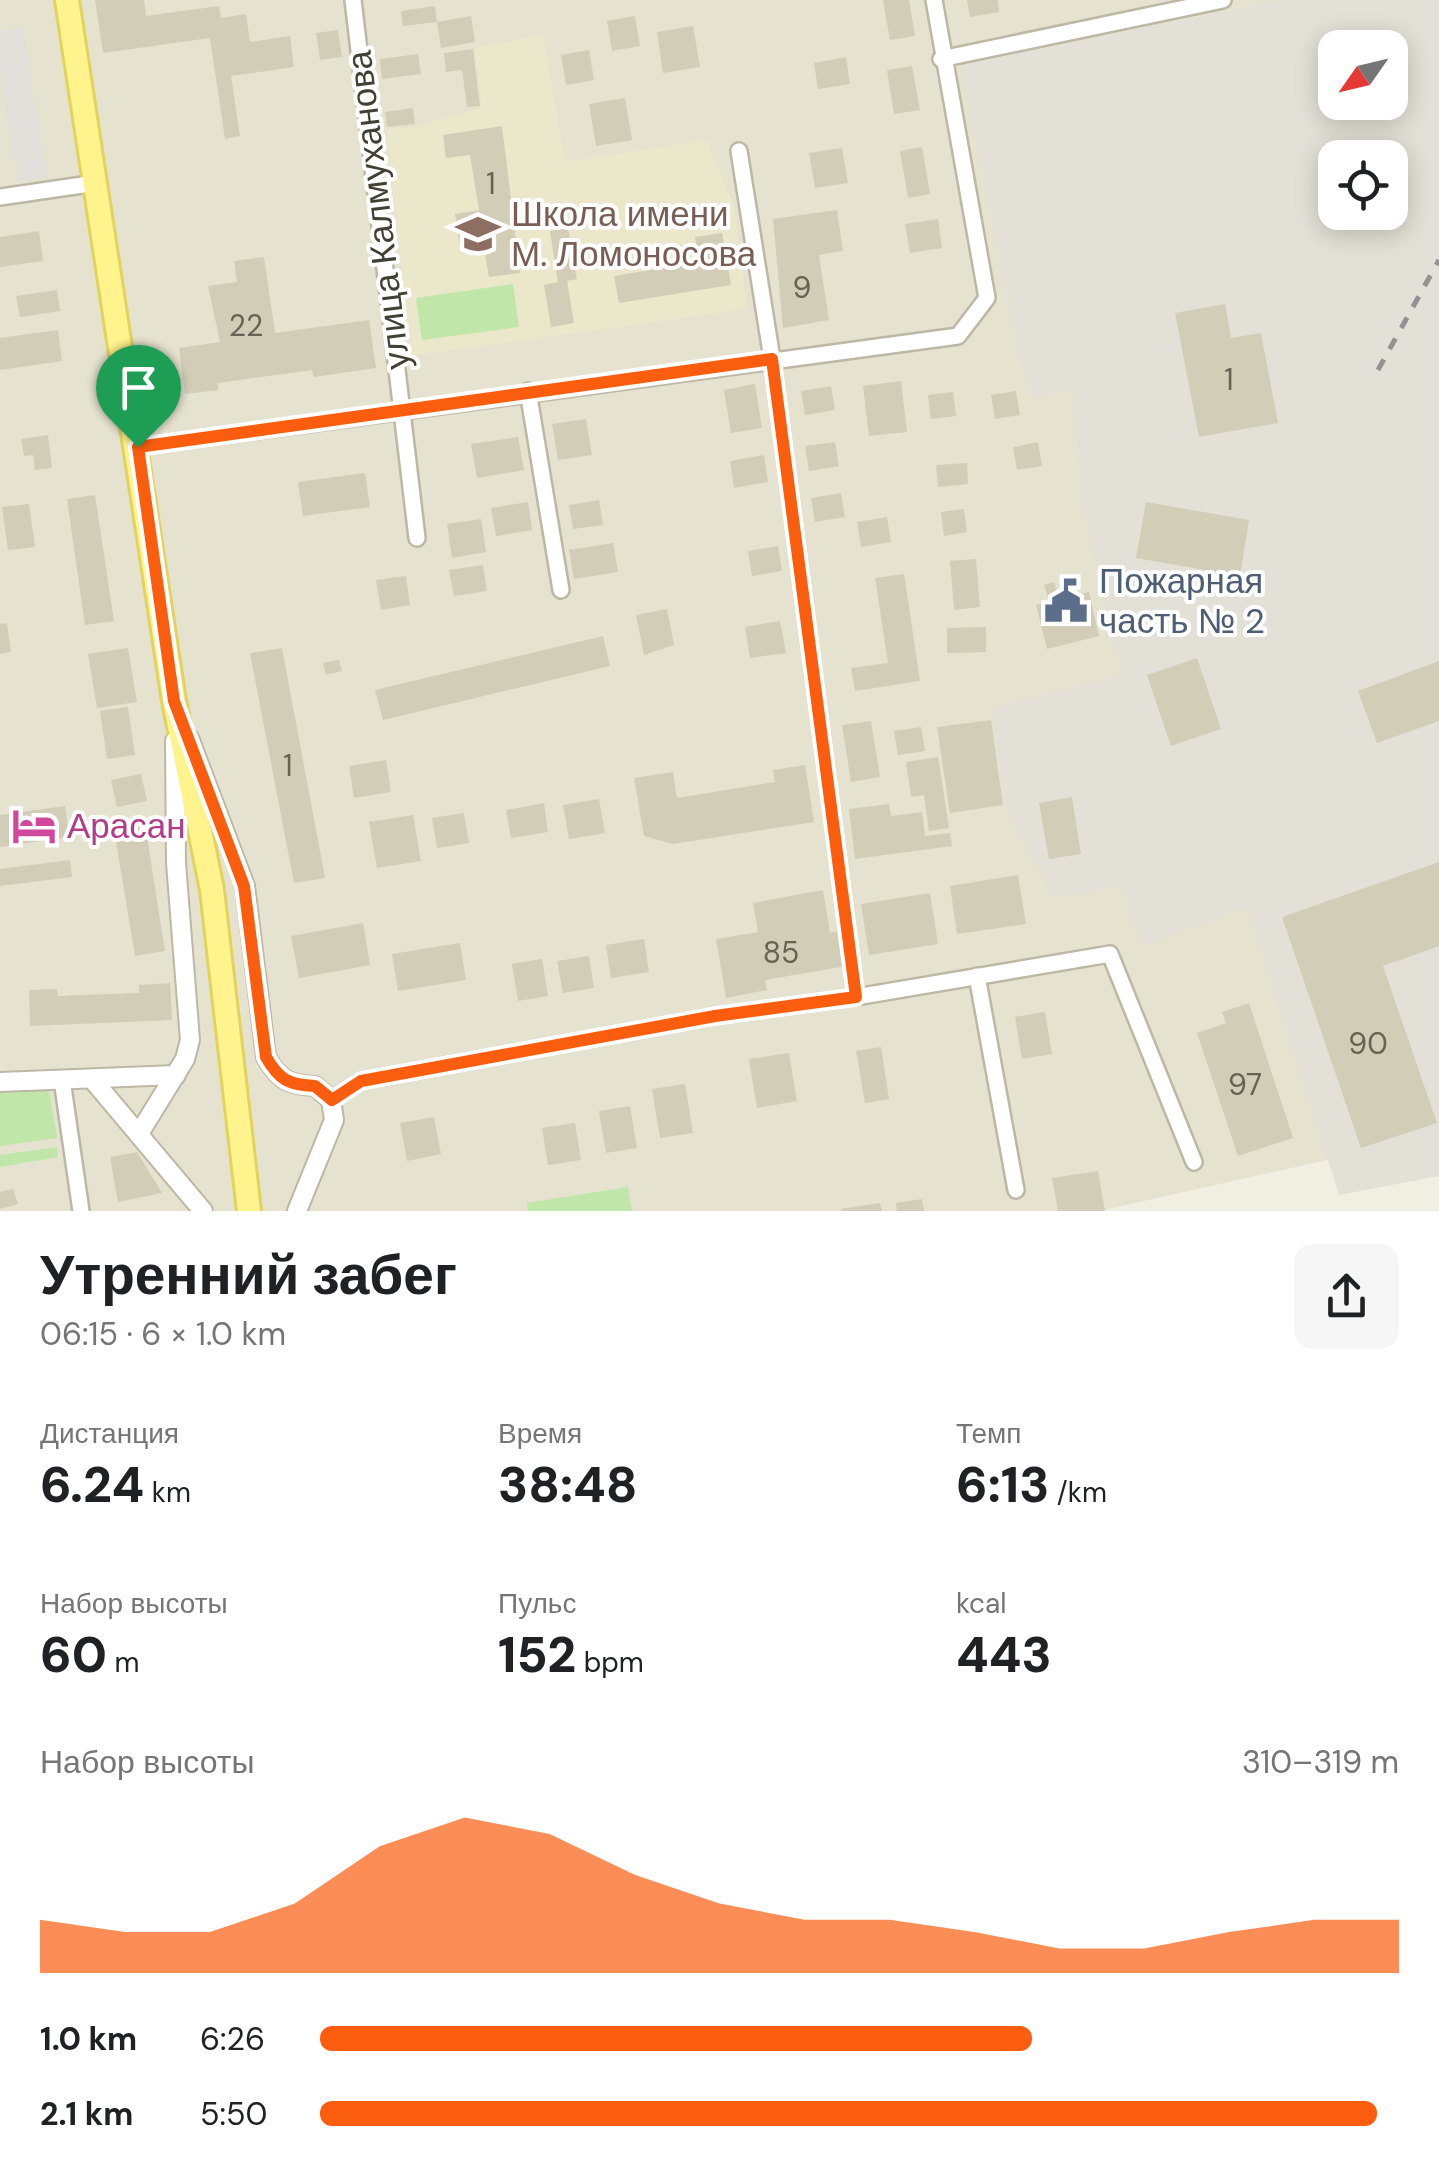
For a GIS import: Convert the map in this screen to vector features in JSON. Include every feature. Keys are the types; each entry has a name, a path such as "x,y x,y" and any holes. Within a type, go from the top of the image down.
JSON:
{"main road":[{"path":"68,0 174,701 212,890 249,1211"}],"street":[{"name":"улица Калмуханова","path":"353,0 418,538"},
{"path":"138,447 402,408 958,336 987,298 941,59 934,0"},
{"path":"1132,0 1134,18"},
{"path":"941,59 1223,0"},
{"path":"739,150 772,359 856,997"},
{"path":"0,197 96,183"},
{"path":"528,392 561,590"},
{"path":"140,1132 176,1074 190,1040 176,863 174,701"},
{"path":"174,701 244,886 266,1057 277,1077 293,1085 315,1086 332,1100 334,1120 297,1211"},
{"path":"332,1100 361,1081 715,1016 856,997 1110,954 1194,1162"},
{"path":"977,976 1016,1190"},
{"path":"0,1082 176,1074"},
{"path":"92,1079 203,1211"},
{"path":"62,1080 81,1211"}],"shaded area":[{"path":"0,0 1439,0 1439,1135 1099,1211 0,1211"},
{"path":"1283,0 1439,0 1439,1176 1339,1195 1248,906 1141,947 1122,885 1055,898 1008,815 991,708 1123,675 1085,514 1072,391 1033,396 1019,353 961,65"},
{"path":"23,28 47,177 18,182 0,70 0,31"},
{"path":"543,35 565,162 706,140 734,207 747,309 412,356 386,130 415,127 482,107 474,48"}],"green space":[{"path":"513,284 519,327 422,340 416,298"},
{"path":"49,1089 57,1138 0,1146 0,1090"},
{"path":"57,1147 58,1157 0,1167 0,1155"},
{"path":"628,1187 632,1211 528,1211 527,1203"}],"building":[{"path":"95,0 144,0 146,16 219,6 221,18 246,14 250,42 290,36 294,67 231,76 240,136 225,139 210,38 103,53"},
{"path":"883,0 909,0 915,36 890,40"},
{"path":"967,0 998,0 999,12 970,17"},
{"path":"435,6 437,22 403,26 401,11"},
{"path":"471,16 475,42 441,48 437,22"},
{"path":"635,16 640,46 612,51 607,21"},
{"path":"693,26 700,67 663,73 657,32"},
{"path":"338,30 342,57 320,60 316,33"},
{"path":"473,49 480,106 467,107 462,70 446,72 444,53"},
{"path":"589,50 594,80 566,85 561,55"},
{"path":"418,54 421,74 382,79 380,59"},
{"path":"846,57 850,84 818,89 814,63"},
{"path":"912,66 920,110 894,114 887,70"},
{"path":"625,98 632,140 596,146 589,104"},
{"path":"413,108 415,124 387,127 385,112"},
{"path":"502,126 520,273 489,277 483,243 460,246 455,214 479,210 470,155 446,158 443,135"},
{"path":"922,147 930,194 908,198 900,151"},
{"path":"842,148 848,183 815,188 809,153"},
{"path":"837,210 843,251 819,255 829,320 783,328 773,219"},
{"path":"938,219 942,248 910,253 905,224"},
{"path":"568,228 577,279 567,281 574,323 551,327 544,285 558,282 550,231"},
{"path":"39,231 43,261 0,267 0,237"},
{"path":"722,233 731,285 619,303 614,276 699,262 695,237"},
{"path":"264,257 275,333 369,320 376,368 314,377 312,370 218,383 218,390 185,394 179,348 220,342 208,286 237,282 234,261"},
{"path":"57,290 60,311 20,317 16,296"},
{"path":"1225,304 1231,338 1261,333 1278,423 1199,437 1175,313"},
{"path":"58,330 62,361 0,370 0,338"},
{"path":"901,381 907,432 869,436 863,386"},
{"path":"755,384 762,428 731,433 724,390"},
{"path":"831,386 835,410 805,415 801,391"},
{"path":"1016,391 1020,415 995,419 991,395"},
{"path":"953,392 956,416 931,419 928,395"},
{"path":"586,419 592,455 558,460 552,424"},
{"path":"48,435 52,468 35,470 33,455 24,456 21,439"},
{"path":"518,437 524,470 477,478 471,444"},
{"path":"835,442 839,466 809,471 805,446"},
{"path":"1038,442 1042,466 1017,470 1013,447"},
{"path":"764,455 768,482 734,488 730,461"},
{"path":"967,463 968,484 938,487 936,465"},
{"path":"365,473 370,507 303,516 298,482"},
{"path":"841,493 845,517 815,522 811,498"},
{"path":"95,495 114,621 85,625 67,499"},
{"path":"599,500 603,525 573,529 569,505"},
{"path":"528,502 532,530 496,536 491,508"},
{"path":"1146,502 1249,520 1240,576 1136,558"},
{"path":"29,504 35,547 8,550 2,507"},
{"path":"964,509 967,532 944,536 941,512"},
{"path":"887,517 891,542 861,547 857,522"},
{"path":"481,519 486,552 452,558 447,524"},
{"path":"613,543 618,572 574,579 569,550"},
{"path":"778,546 782,571 752,576 748,551"},
{"path":"976,559 980,607 954,610 950,561"},
{"path":"483,565 487,591 454,596 449,570"},
{"path":"904,574 920,681 855,691 851,668 888,663 875,578"},
{"path":"406,576 410,605 381,610 376,580"},
{"path":"1054,582 1059,600 1089,592 1099,636 1047,649 1036,605 1049,602 1044,585"},
{"path":"667,609 674,645 644,655 636,615"},
{"path":"780,621 786,653 750,658 745,627"},
{"path":"7,623 11,652 0,654 0,624"},
{"path":"986,627 986,652 947,653 947,628"},
{"path":"603,636 610,666 383,720 375,690"},
{"path":"128,648 137,702 97,708 88,654"},
{"path":"282,648 325,878 294,883 250,653"},
{"path":"1197,658 1221,729 1171,746 1147,675"},
{"path":"339,660 342,671 326,675 323,663"},
{"path":"1439,661 1439,721 1377,743 1358,691"},
{"path":"128,707 135,755 107,759 100,711"},
{"path":"991,720 1003,805 950,813 937,727"},
{"path":"871,721 880,777 851,782 842,725"},
{"path":"921,727 925,751 898,755 894,731"},
{"path":"938,757 949,828 929,831 924,795 911,797 906,762"},
{"path":"386,760 391,792 354,798 349,766"},
{"path":"805,765 814,822 673,844 644,836 634,778 673,772 677,798 775,782 773,770"},
{"path":"141,774 147,801 117,807 111,780"},
{"path":"1072,797 1081,854 1049,859 1039,803"},
{"path":"599,799 605,833 569,839 563,805"},
{"path":"544,803 548,832 511,838 506,810"},
{"path":"889,804 891,816 922,812 925,836 950,833 952,846 855,859 849,809"},
{"name":"Арасан","path":"65,806 69,837 0,847 0,815"},
{"path":"464,813 469,843 437,848 432,818"},
{"path":"413,815 421,861 377,868 369,822"},
{"path":"145,824 165,951 135,956 114,829"},
{"path":"70,860 72,877 0,886 0,869"},
{"path":"1439,862 1439,946 1383,966 1437,1123 1361,1148 1282,917"},
{"path":"1018,875 1026,924 957,934 950,886"},
{"path":"823,890 830,933 839,931 846,966 765,980 767,990 726,998 716,939 758,932 753,903"},
{"path":"930,893 938,944 869,955 861,904"},
{"path":"363,923 370,965 299,978 291,936"},
{"path":"644,939 649,972 611,978 606,945"},
{"path":"460,943 466,980 398,991 392,954"},
{"path":"589,956 594,988 563,993 557,961"},
{"path":"542,959 548,996 518,1001 512,964"},
{"path":"170,983 172,1020 30,1026 29,990 57,989 58,996 139,993 139,985"},
{"path":"1249,1003 1293,1138 1238,1156 1197,1033 1226,1023 1222,1012"},
{"path":"1045,1012 1052,1054 1022,1059 1015,1017"},
{"path":"881,1047 889,1099 865,1103 856,1051"},
{"path":"789,1053 797,1101 757,1108 749,1059"},
{"path":"685,1084 693,1133 660,1138 652,1089"},
{"path":"630,1106 637,1148 606,1153 599,1111"},
{"path":"434,1117 441,1154 407,1161 400,1123"},
{"path":"575,1123 581,1160 548,1165 542,1128"},
{"path":"137,1152 162,1193 118,1202 110,1157"},
{"path":"1098,1171 1105,1211 1058,1211 1052,1178"},
{"path":"13,1189 18,1204 0,1209 0,1192"},
{"path":"922,1199 924,1211 897,1211 896,1203"},
{"path":"880,1203 882,1211 841,1211 841,1209"}],"railway":[{"path":"1378,370 1439,260"}],"place":[{"name":"Школа имени М. Ломоносова","path":"478,234"},
{"name":"Пожарная часть № 2","path":"1066,601"},
{"name":"Арасан","path":"34,826"}],"route":[{"path":"772,359 856,997 715,1016 361,1081 332,1100 315,1086 293,1085 277,1077 266,1057 244,886 174,701 138,447 772,359"}]}
